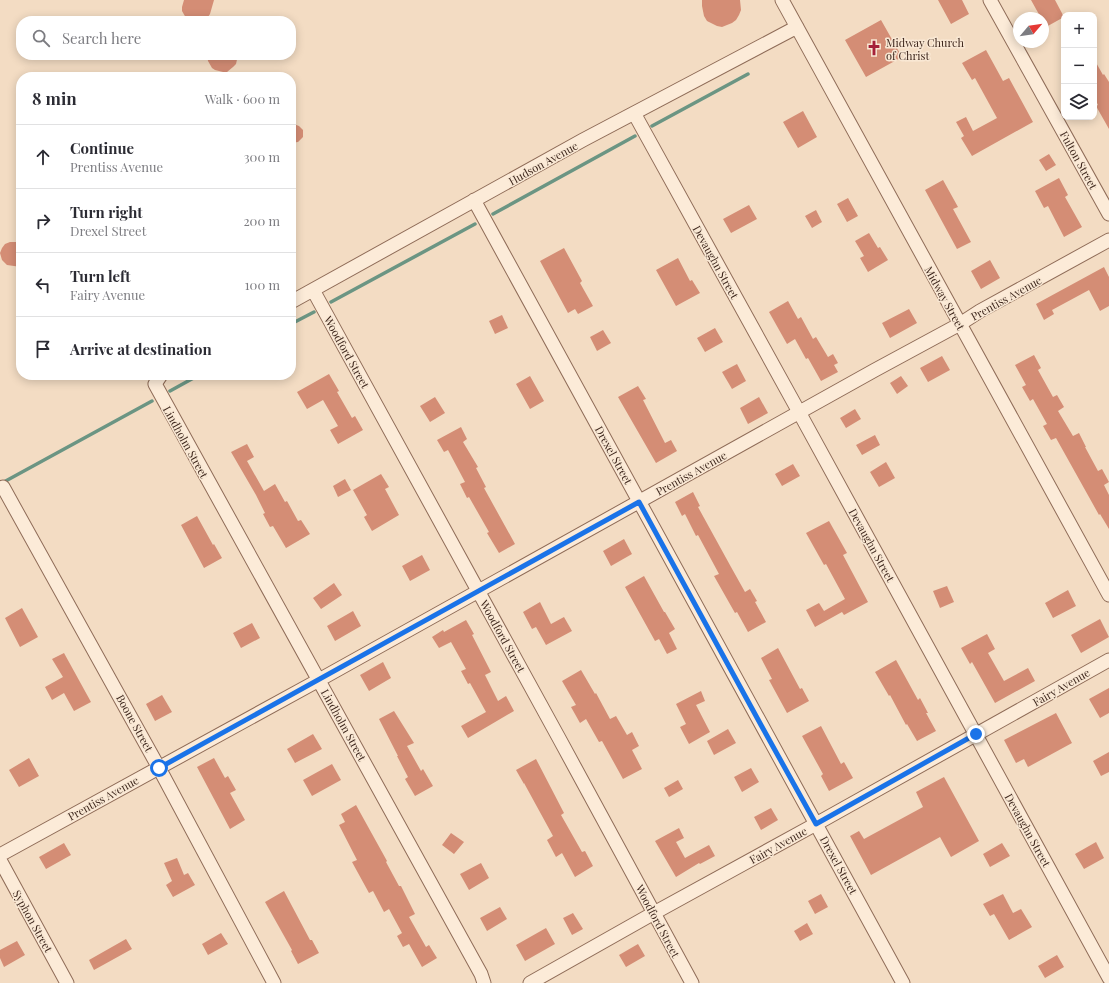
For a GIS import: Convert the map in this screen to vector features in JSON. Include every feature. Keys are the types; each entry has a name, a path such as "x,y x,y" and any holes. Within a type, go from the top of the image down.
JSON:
{"street":[{"name":"Fulton Street","path":"990,0 1109,214"},
{"name":"Midway Street","path":"786,1 797,27 1109,595"},
{"name":"Hudson Avenue","path":"296,299 474,200 797,27"},
{"name":"Devaughn Street","path":"634,114 1109,978"},
{"name":"Drexel Street","path":"474,200 903,983"},
{"name":"Prentiss Avenue","path":"0,855 319,680 1109,240"},
{"name":"Woodford Street","path":"313,290 564,746 692,983"},
{"name":"Lindholm Street","path":"158,380 484,983"},
{"name":"Boone Street","path":"3,487 159,768 274,983"},
{"name":"Fairy Avenue","path":"530,983 1109,660"},
{"name":"Syphon Street","path":"0,860 67,983"}],"building":[{"path":"184,0 214,0 209,16 185,16 182,11"},
{"path":"702,0 740,0 741,10 736,20 732,23 722,27 717,26 707,21 704,16"},
{"path":"938,0 962,0 969,14 951,24"},
{"path":"1031,0 1055,0 1061,12 1061,19 1049,25 1049,12 1038,12"},
{"name":"Midway Church of Christ","path":"881,20 902,57 866,77 845,40"},
{"path":"986,50 1003,81 1009,78 1033,122 972,156 961,138 964,136 956,122 966,117 973,131 997,118 975,78 972,80 962,63"},
{"path":"237,60 236,64 227,72 215,70 208,61"},
{"path":"1097,64 1109,82 1109,129 1097,108"},
{"path":"803,111 817,137 798,148 783,122"},
{"path":"296,125 303,130 303,137 296,142"},
{"path":"1049,154 1056,165 1046,171 1039,160"},
{"path":"1059,178 1068,195 1065,197 1082,227 1064,237 1048,206 1044,208 1035,191"},
{"path":"943,180 958,207 953,209 971,242 957,249 925,190"},
{"path":"848,198 858,216 847,222 837,204"},
{"path":"749,205 757,219 731,233 723,219"},
{"path":"816,210 822,222 812,228 805,216"},
{"path":"869,233 878,248 880,247 888,260 868,272 860,258 864,256 855,241"},
{"path":"16,242 16,266 7,265 2,260 0,253 5,244"},
{"path":"564,248 582,281 580,283 593,306 578,314 575,309 568,313 540,261"},
{"path":"678,258 690,281 692,280 700,293 676,306 656,270"},
{"path":"990,260 1000,278 981,289 971,271"},
{"path":"1104,267 1109,277 1109,306 1100,311 1089,290 1052,310 1054,314 1044,320 1036,304"},
{"path":"788,301 798,319 801,317 813,339 816,337 828,357 833,354 838,363 834,365 838,372 821,381 795,339 787,344 769,312"},
{"path":"909,309 917,323 890,338 882,323"},
{"path":"502,315 508,328 495,334 489,321"},
{"path":"715,328 723,342 705,352 697,338"},
{"path":"603,330 611,343 597,351 590,337"},
{"path":"1034,355 1041,368 1038,370 1053,397 1057,395 1064,407 1058,411 1073,436 1079,433 1098,471 1102,469 1109,482 1104,485 1109,495 1109,529 1100,514 1099,515 1056,438 1051,440 1043,426 1047,424 1033,399 1030,401 1022,387 1026,385 1015,365"},
{"path":"942,356 950,370 928,382 920,368"},
{"path":"737,364 746,381 732,389 722,372"},
{"path":"329,374 339,391 337,392 352,418 355,416 363,430 338,444 330,430 338,426 323,400 307,409 297,392"},
{"path":"530,376 544,401 530,409 516,384"},
{"path":"901,376 908,386 897,394 890,383"},
{"path":"638,386 646,399 643,400 665,443 671,440 677,451 656,463 618,397"},
{"path":"435,397 445,413 430,422 420,406"},
{"path":"759,397 768,413 748,424 740,408"},
{"path":"855,409 861,419 846,428 840,418"},
{"path":"461,427 467,439 463,442 478,467 476,468 486,487 484,488 515,544 499,553 487,533 489,532 469,497 467,498 460,484 465,482 448,450 444,452 437,440"},
{"path":"875,435 880,445 862,455 856,445"},
{"path":"247,444 254,457 247,461 264,491 275,484 285,502 287,501 298,521 301,520 310,534 286,548 273,526 270,527 263,514 265,513 256,495 231,452"},
{"path":"886,462 895,478 879,487 870,472"},
{"path":"793,464 800,476 782,486 775,474"},
{"path":"381,474 389,487 385,489 399,515 372,531 364,517 367,515 353,490"},
{"path":"345,479 351,490 338,497 333,486"},
{"path":"693,492 700,506 698,507 745,592 750,589 766,622 748,632 737,612 735,613 714,576 719,574 698,535 696,536 685,514 682,516 675,502"},
{"path":"197,516 222,558 204,568 181,525"},
{"path":"829,521 847,553 843,555 868,602 844,615 842,612 815,627 806,610 819,603 824,611 845,599 826,564 824,565 806,533"},
{"path":"624,539 632,554 611,566 603,551"},
{"path":"422,555 430,570 410,581 402,566"},
{"path":"644,576 675,629 669,633 677,649 667,654 659,639 655,641 625,587"},
{"path":"334,583 342,595 321,609 313,598"},
{"path":"947,586 954,602 940,608 933,591"},
{"path":"1068,590 1076,606 1053,618 1045,603"},
{"path":"540,602 551,624 564,617 572,631 546,645 536,627 532,629 523,612"},
{"path":"22,608 38,637 20,647 5,618"},
{"path":"353,611 361,626 335,641 327,626"},
{"path":"1100,619 1109,637 1081,653 1071,635"},
{"path":"466,620 491,672 485,675 498,701 506,696 514,711 468,738 461,726 486,712 470,683 468,684 461,671 466,669 451,642 439,648 432,637 443,630 444,632"},
{"path":"252,623 260,638 241,648 233,633"},
{"path":"987,634 995,649 988,653 1004,681 1028,668 1035,681 995,703 972,662 970,664 961,648"},
{"path":"778,648 800,689 802,688 809,701 787,713 769,680 772,679 761,658"},
{"path":"64,653 91,702 74,711 64,693 52,700 45,687 63,677 52,659"},
{"path":"896,660 918,700 920,698 936,731 917,741 875,672"},
{"path":"383,662 391,678 369,691 360,675"},
{"path":"581,670 610,719 616,716 627,735 632,732 639,746 632,750 642,769 623,779 602,741 599,742 586,719 580,723 571,707 576,705 562,681"},
{"path":"1109,688 1109,713 1100,718 1089,699"},
{"path":"701,691 705,701 696,705 710,732 689,744 680,727 686,724 676,704"},
{"path":"162,695 172,712 155,721 146,704"},
{"path":"394,711 414,743 407,746 421,771 423,769 433,786 415,796 405,779 408,777 379,719"},
{"path":"1056,713 1072,743 1028,767 1024,759 1016,763 1004,740"},
{"path":"821,726 841,764 844,762 853,778 829,791 821,776 823,774 802,736"},
{"path":"728,729 736,743 714,755 707,741"},
{"path":"313,734 322,749 295,763 287,749"},
{"path":"1109,752 1109,772 1101,776 1093,761"},
{"path":"29,758 39,776 19,787 9,770"},
{"path":"214,758 225,778 228,776 236,790 230,793 245,820 230,829 197,767"},
{"path":"536,759 564,813 561,815 582,852 585,851 593,866 575,877 562,853 556,857 547,840 553,836 516,770"},
{"path":"332,764 341,780 312,796 303,780"},
{"path":"751,768 759,782 742,792 734,777"},
{"path":"944,777 979,841 951,857 940,837 871,875 850,836 859,831 864,839 923,807 916,792"},
{"path":"678,780 683,789 669,797 664,788"},
{"path":"356,805 415,914 409,917 426,947 429,945 437,958 422,967 409,944 403,947 397,936 402,933 389,909 384,912 373,891 369,893 352,862 357,860 339,825 345,822 341,814"},
{"path":"771,808 778,820 761,830 754,817"},
{"path":"679,828 684,838 676,842 685,858 709,845 715,856 700,864 699,863 676,877 655,841"},
{"path":"451,833 464,842 454,854 442,845"},
{"path":"1096,842 1104,858 1084,869 1075,854"},
{"path":"64,843 71,855 46,869 39,857"},
{"path":"1002,843 1010,856 990,867 983,854"},
{"path":"177,858 184,875 188,873 195,885 173,897 166,885 172,881 164,863"},
{"path":"481,863 489,878 469,890 460,874"},
{"path":"284,891 310,940 312,940 319,953 298,964 291,951 292,950 265,902"},
{"path":"821,894 828,907 815,914 808,901"},
{"path":"1003,894 1013,913 1021,909 1032,927 1009,940 994,914 990,916 983,904"},
{"path":"500,907 507,919 487,931 480,918"},
{"path":"573,913 583,929 572,935 563,918"},
{"path":"807,923 813,934 800,941 794,931"},
{"path":"546,928 555,944 525,961 516,945"},
{"path":"221,933 228,944 208,955 202,944"},
{"path":"126,939 132,949 94,970 89,960"},
{"path":"17,941 25,955 4,967 0,958 0,950"},
{"path":"638,944 645,956 626,967 619,955"},
{"path":"1057,955 1064,967 1045,978 1038,966"}],"waterway":[{"path":"652,126 748,74"},
{"path":"493,214 635,136"},
{"path":"331,302 475,224"},
{"path":"296,321 314,312"},
{"path":"170,391 190,380"},
{"path":"2,483 152,401"}],"place":[{"name":"Midway Church of Christ","path":"874,48"}],"route":[{"path":"159,768 639,502 816,824 976,734"}]}
